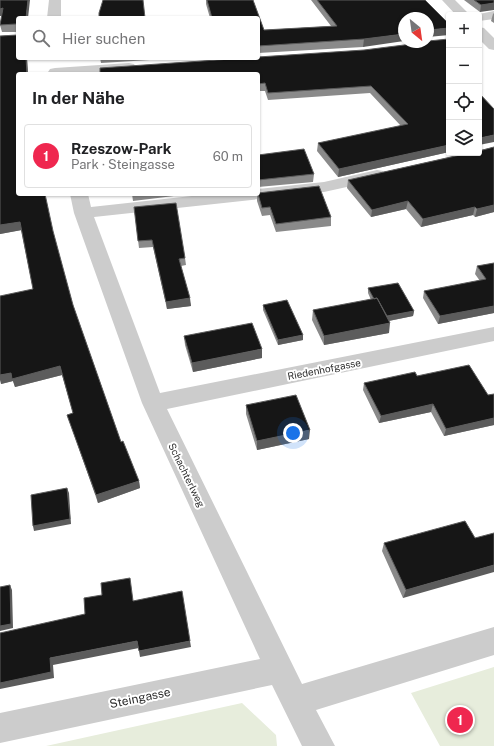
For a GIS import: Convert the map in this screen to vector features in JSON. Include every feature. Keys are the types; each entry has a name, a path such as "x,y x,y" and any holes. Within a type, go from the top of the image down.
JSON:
{"street":[{"path":"54,16 55,0"},
{"path":"448,0 460,12"},
{"path":"482,17 494,15"},
{"path":"482,34 494,46"},
{"path":"55,68 142,66"},
{"path":"260,191 324,187 392,172"},
{"path":"81,203 187,196"},
{"name":"Schachterlweg","path":"81,203 153,403 280,669 319,746"},
{"name":"Riedenhofgasse","path":"153,403 494,334"},
{"path":"296,701 494,640"},
{"name":"Steingasse","path":"0,728 280,669"}],"green space":[{"path":"494,667 494,746 440,746 411,693"},
{"path":"242,703 276,735 277,746 46,746"}],"building":[{"path":"0,0 28,0 26,16 16,16 16,24 0,25 3,8 0,9"},
{"path":"103,0 143,0 145,16 99,16"},
{"path":"207,0 253,0 259,16 211,16"},
{"path":"317,0 425,0 446,21 446,28 434,30 434,12 398,12 398,35 364,39 260,46 260,19 264,30 337,26"},
{"path":"474,0 494,0 494,3 481,5"},
{"path":"16,35 16,60 26,60 27,72 16,72 16,196 45,196 53,231 73,305 121,442 123,441 139,481 96,495 67,415 73,413 60,366 12,379 11,373 0,375 0,296 33,289 20,222 0,225 0,36"},
{"path":"446,39 446,146 339,169 318,143 408,124 371,86 268,93 265,83 260,84 260,72 100,72 100,68 217,60 260,60 260,57 364,50 398,46 398,48 434,48 434,40"},
{"path":"482,96 494,109 494,135 482,138"},
{"path":"494,147 494,205 477,209 475,207 423,219 408,201 372,210 348,180 456,156 482,156 482,150"},
{"path":"304,149 314,174 260,180 260,155"},
{"path":"319,186 331,217 276,224 270,207 262,208 259,196 260,196 260,193"},
{"path":"176,203 185,258 179,259 190,298 166,302 152,240 138,241 134,207"},
{"path":"494,263 494,306 440,316 424,291 486,279 477,266"},
{"path":"398,283 414,311 387,316 377,298 374,299 368,288"},
{"path":"377,298 390,323 324,336 313,310"},
{"path":"287,300 303,335 278,340 263,305"},
{"path":"252,323 262,349 192,363 184,336"},
{"path":"469,365 488,395 494,394 494,418 446,429 433,404 381,416 364,383 415,372 417,376"},
{"path":"296,395 310,430 257,441 246,405"},
{"path":"67,488 70,519 33,526 31,495"},
{"path":"465,521 475,538 494,533 494,565 406,590 384,543"},
{"path":"130,578 133,601 182,591 190,641 139,651 137,641 50,658 51,672 0,683 0,633 85,614 84,598 102,595 101,583"},
{"path":"10,585 11,624 0,626 0,587"}],"place":[{"name":"Rzeszow-Park","path":"460,720"}]}
